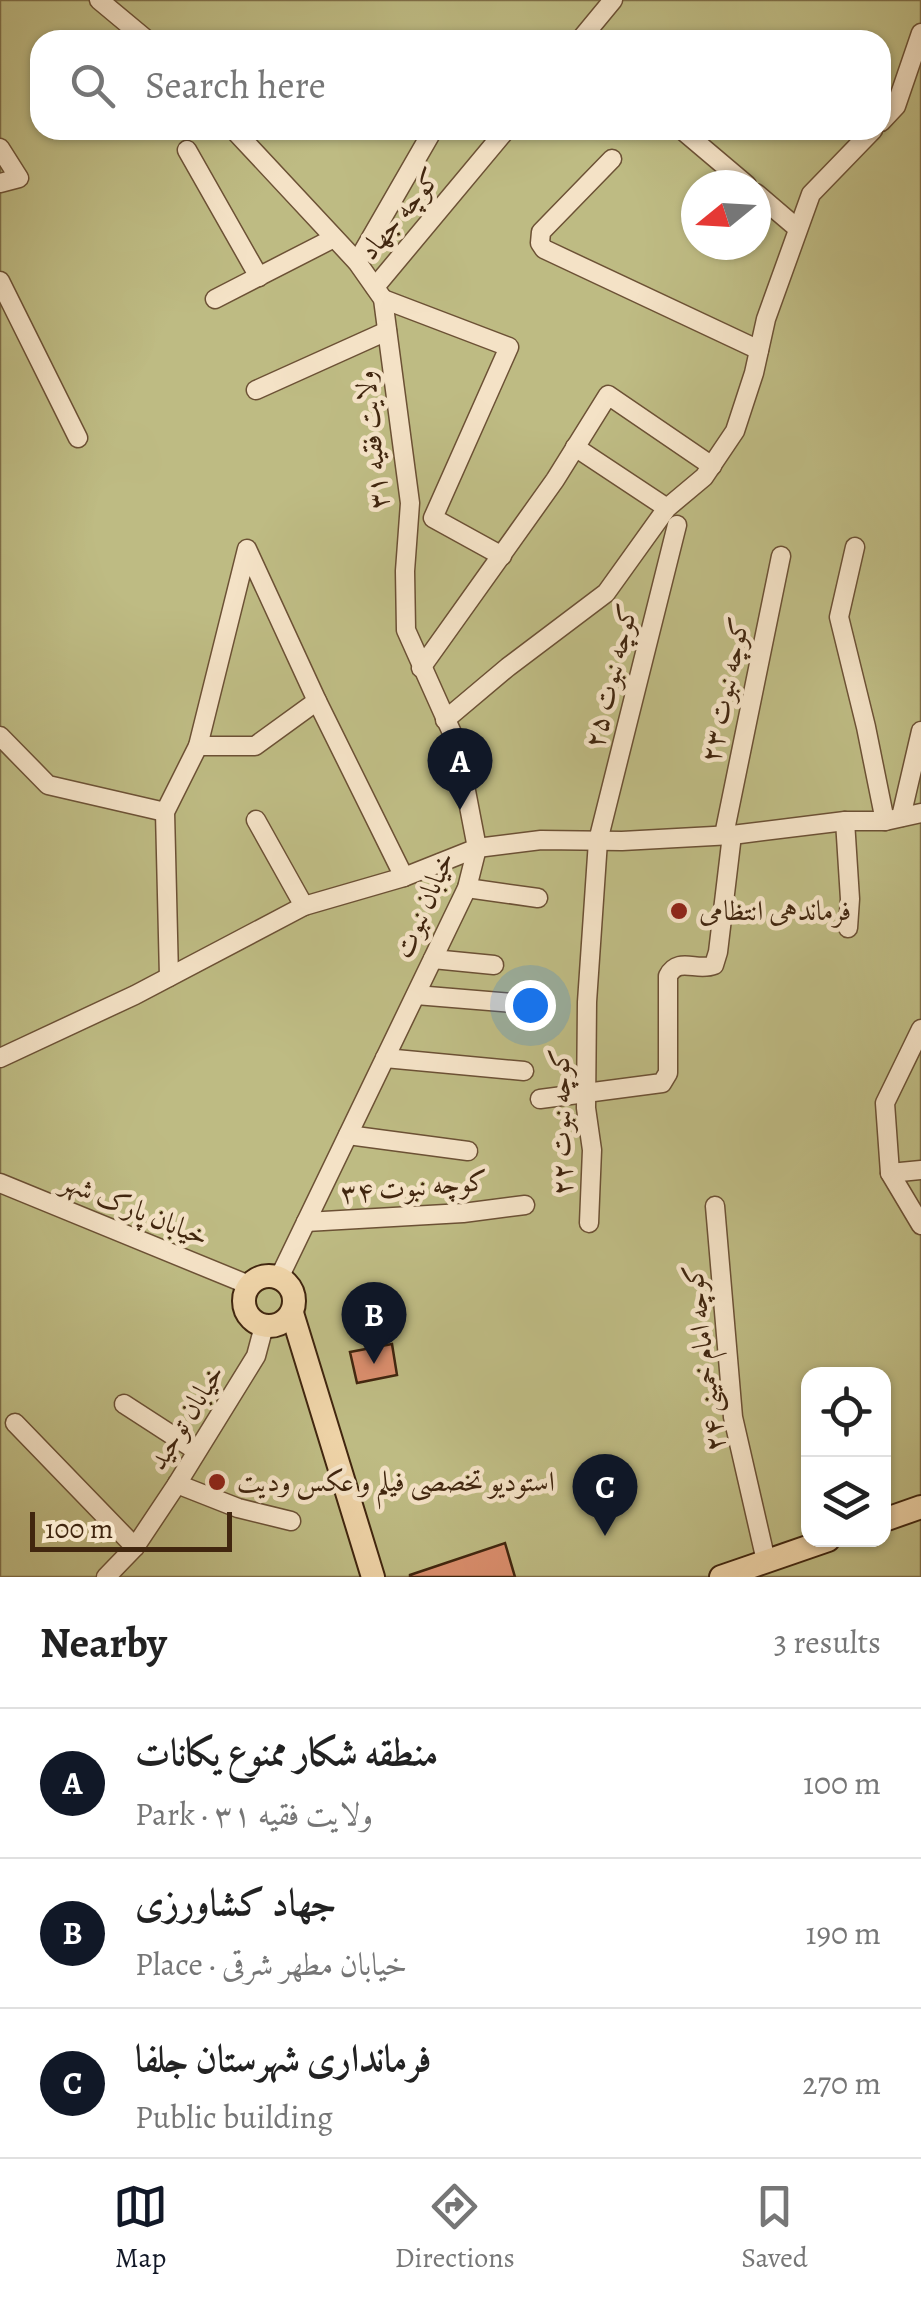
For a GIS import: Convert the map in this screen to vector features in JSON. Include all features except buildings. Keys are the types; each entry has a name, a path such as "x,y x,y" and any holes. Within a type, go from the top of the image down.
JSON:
{"main road":[{"path":"263,1276 279,1278 292,1289 292,1313 281,1324 264,1326 252,1321 244,1308 249,1285 263,1276"},
{"path":"292,1313 373,1577"},
{"path":"891,1518 921,1507"},
{"path":"721,1577 807,1547"}],"street":[{"path":"99,0 135,30"},
{"path":"588,30 613,0"},
{"path":"891,111 921,34"},
{"name":"ولایت فقیه ۳۱","path":"243,140 356,262 379,293 410,503 406,630 456,744 477,848"},
{"path":"356,262 427,140"},
{"name":"کوچه جهاد","path":"379,293 498,140"},
{"path":"694,140 729,170"},
{"path":"445,720 606,593 712,466 735,431 766,319 811,194 863,140"},
{"path":"0,148 19,178 0,183"},
{"path":"187,150 259,276"},
{"path":"612,160 541,232 544,249 760,350"},
{"path":"771,205 797,228"},
{"path":"215,299 334,238"},
{"path":"0,281 78,438"},
{"path":"379,293 508,346 433,518 502,556"},
{"path":"256,390 387,331"},
{"path":"420,668 502,556 608,396 712,466"},
{"path":"575,448 672,517"},
{"name":"کوچه نبوت ۲۵","path":"598,841 672,517"},
{"path":"855,547 838,617 893,819"},
{"path":"169,977 165,812 198,746 247,549 316,702 404,877"},
{"name":"کوچه نبوت ۲۳","path":"586,1093 662,1084 668,1073 668,976 672,968 681,964 704,969 714,965 728,835 781,556"},
{"path":"198,746 255,746 316,702"},
{"path":"893,819 921,732"},
{"path":"0,736 48,785 165,812"},
{"name":"خیابان نبوت","path":"279,1278 466,888 477,848 540,840 728,835 921,813"},
{"path":"256,820 304,906"},
{"path":"844,821 850,899 848,928"},
{"name":"کوچه نبوت ۲۲","path":"589,1223 592,1150 586,1093 587,1002 598,841"},
{"path":"0,1058 169,977 304,906 404,877 477,848"},
{"path":"466,888 538,898"},
{"path":"433,959 494,965"},
{"path":"416,995 538,1005"},
{"path":"921,1029 885,1103 890,1173 921,1225"},
{"path":"386,1058 524,1072"},
{"path":"540,1099 586,1093"},
{"path":"348,1136 468,1152"},
{"path":"890,1173 921,1170"},
{"name":"خیابان پارک شهر","path":"0,1184 249,1285"},
{"name":"کوچه نبوت ۳۴","path":"306,1222 463,1213 525,1205"},
{"name":"کوچه امام خمینی ۲۴","path":"715,1206 734,1418 766,1561"},
{"name":"خیابان توحید","path":"106,1577 136,1547 177,1484 256,1356 264,1326"},
{"path":"124,1404 196,1450"},
{"path":"15,1423 136,1547"},
{"path":"177,1484 238,1508 291,1521"}],"shaded area":[{"path":"0,0 921,0 921,1577 0,1577"}],"place":[{"name":"منطقه شکار ممنوع یکانات","path":"460,810"},
{"name":"فرماندهی انتظامی","path":"679,911"},
{"name":"جهاد کشاورزی","path":"374,1364"},
{"name":"استودیو تخصصی فیلم و عکس ودیت","path":"217,1482"},
{"name":"فرمانداری شهرستان جلفا","path":"605,1536"}]}
